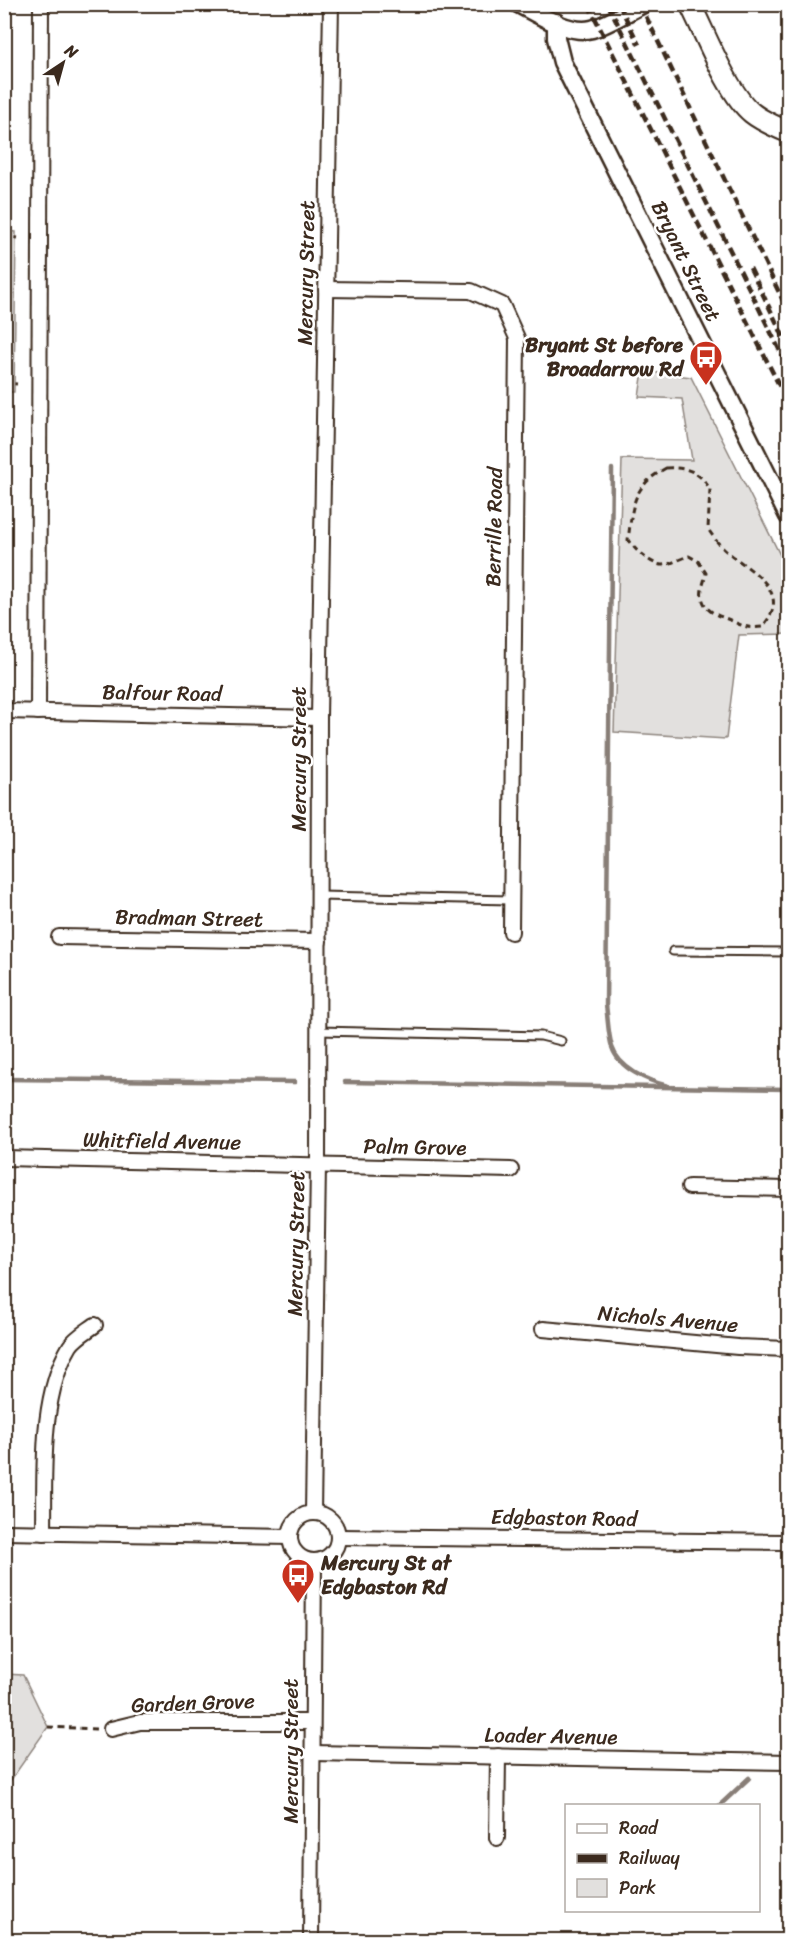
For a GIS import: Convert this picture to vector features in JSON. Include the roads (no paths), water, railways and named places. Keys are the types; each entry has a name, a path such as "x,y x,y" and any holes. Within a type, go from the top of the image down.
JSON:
{"main road":[{"path":"690,4 741,102 751,112 783,130"}],"street":[{"path":"38,712 41,4"},
{"name":"Mercury Street","path":"313,1513 318,1166 319,718 331,4"},
{"path":"518,4 573,29 591,29 643,4"},
{"name":"Bryant Street","path":"556,22 556,38 562,62 789,516"},
{"name":"Berrille Road","path":"326,288 471,291 502,305 517,338 511,932"},
{"name":"Balfour Road","path":"4,711 319,718"},
{"name":"Bradman Street","path":"59,937 319,940"},
{"name":"Whitfield Avenue","path":"4,1158 318,1166"},
{"name":"Palm Grove","path":"318,1166 511,1170"},
{"path":"689,1187 789,1189"},
{"path":"44,1533 47,1411 55,1381 71,1344 95,1325"},
{"name":"Nichols Avenue","path":"543,1329 738,1347 789,1349"},
{"path":"313,1513 328,1517 339,1537 334,1551 322,1560 314,1561 300,1556 295,1551 290,1537 291,1530 300,1518 313,1513"},
{"path":"4,1532 290,1537"},
{"name":"Edgbaston Road","path":"339,1537 789,1542"},
{"name":"Mercury Street","path":"311,1941 314,1561"},
{"name":"Garden Grove","path":"111,1730 140,1722 312,1722"},
{"name":"Loader Avenue","path":"312,1753 789,1762"},
{"path":"497,1838 498,1756"}],"lane":[{"path":"320,896 511,900"},
{"path":"673,951 789,952"},
{"path":"319,1031 541,1036 561,1041"}],"waterway":[{"path":"612,469 606,1005 612,1047 621,1062 635,1073 668,1086"},
{"path":"4,1079 295,1082"},
{"path":"345,1082 788,1089"},
{"path":"721,1804 749,1778"}],"railway":[{"path":"588,4 788,403"},
{"path":"608,4 788,367"},
{"path":"619,4 639,45"},
{"path":"640,4 788,311"},
{"path":"750,268 788,346"}],"place":[{"name":"Bryant St before Broadarrow Rd","path":"706,386"},
{"name":"Mercury St at Edgbaston Rd","path":"298,1604"}]}
